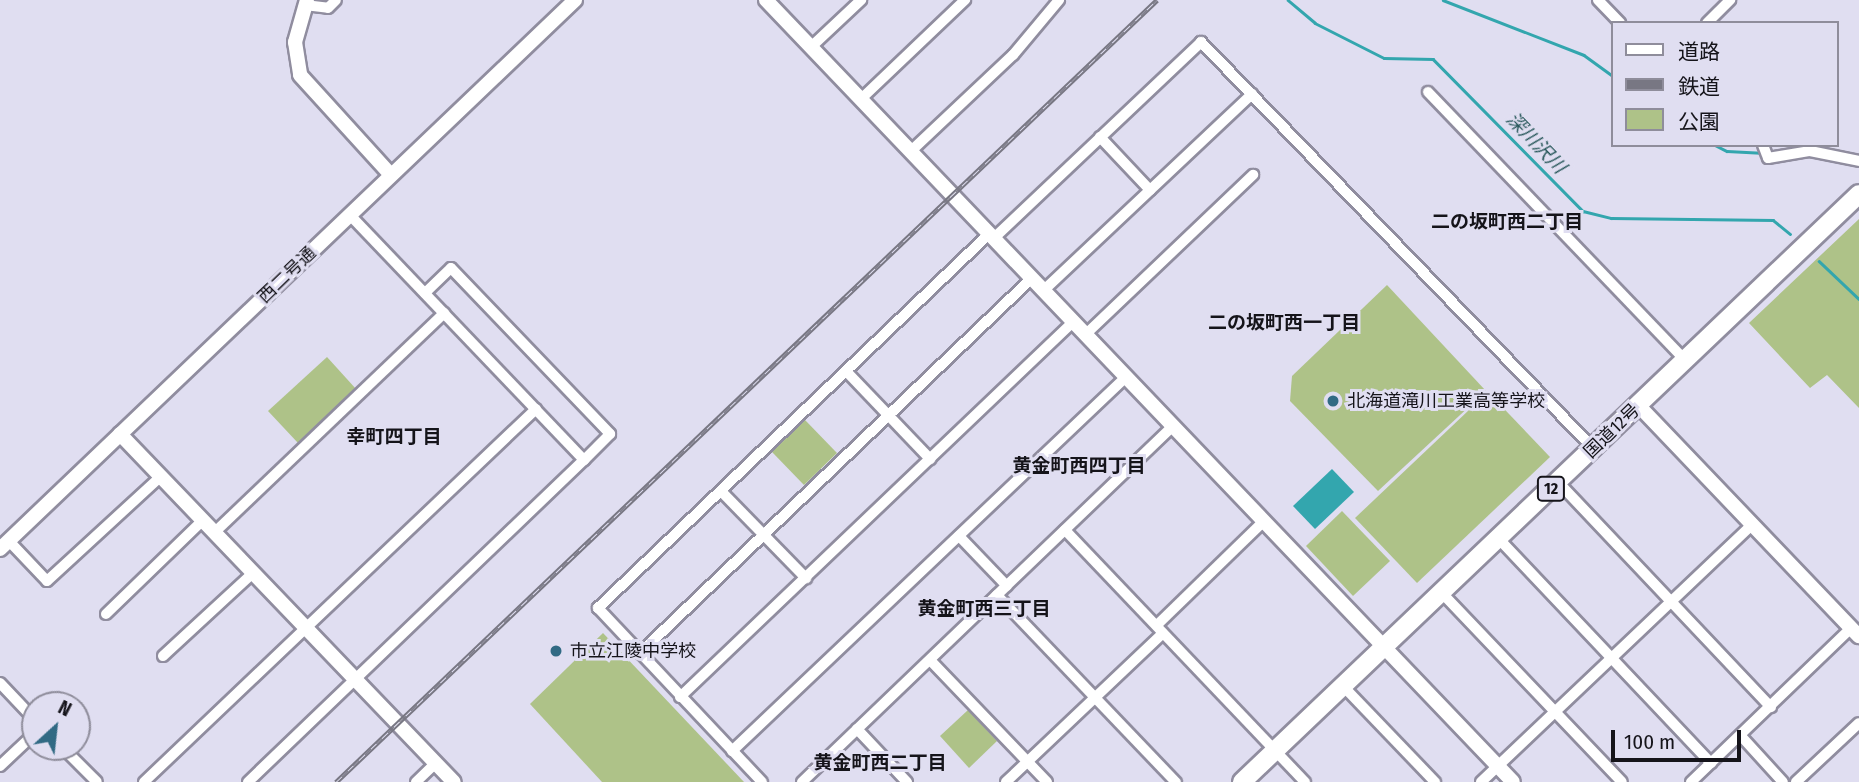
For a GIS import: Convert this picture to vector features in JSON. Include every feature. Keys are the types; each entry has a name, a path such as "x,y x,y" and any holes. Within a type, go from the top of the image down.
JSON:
{"highway":[{"name":"国道12号","path":"1242,782 1859,194"}],"street":[{"path":"336,0 328,8 306,3 295,42 300,75 391,175"},
{"name":"西二号通","path":"5,545 575,0"},
{"path":"766,0 1513,782"},
{"path":"811,47 861,0"},
{"path":"862,99 965,0"},
{"path":"911,151 1013,55 1059,0"},
{"path":"1598,0 1617,21"},
{"path":"1709,21 1730,0"},
{"path":"762,782 598,608 846,371 1201,41 1593,448"},
{"path":"1428,92 1685,360"},
{"path":"1044,290 1252,94"},
{"path":"1100,137 1150,190"},
{"path":"1764,147 1768,159 1810,151 1859,161"},
{"path":"1086,334 1253,175"},
{"path":"350,215 584,460"},
{"path":"248,782 610,434 450,268 425,293"},
{"path":"639,653 1032,278"},
{"path":"215,532 444,313"},
{"path":"680,697 1074,321"},
{"path":"846,371 930,459"},
{"path":"732,751 1126,377"},
{"path":"1638,405 1855,632 1691,782"},
{"path":"144,782 536,409"},
{"path":"802,782 1173,426"},
{"path":"120,434 454,782"},
{"path":"5,545 47,581 161,476"},
{"path":"1558,482 1771,707"},
{"path":"721,491 806,578"},
{"path":"106,614 203,520"},
{"path":"1006,782 1094,697 1264,521"},
{"path":"1481,782 1752,524"},
{"path":"1065,530 1305,782"},
{"path":"959,536 1007,586"},
{"path":"1498,538 1711,763"},
{"path":"163,656 254,572"},
{"path":"1441,593 1622,782"},
{"path":"997,595 1176,782"},
{"path":"930,660 1047,782"},
{"path":"0,683 21,705"},
{"path":"1343,686 1435,782"},
{"path":"1796,782 1859,723"},
{"path":"857,729 907,782"},
{"path":"1741,736 1783,782"},
{"path":"0,766 21,746"},
{"path":"76,761 97,782"},
{"path":"416,782 436,763"}],"green space":[{"path":"1859,219 1859,408 1827,375 1810,388 1749,323"},
{"path":"1387,285 1486,391 1378,491 1290,401 1292,376"},
{"path":"327,357 356,389 298,443 268,411"},
{"path":"1488,392 1550,457 1417,583 1355,518"},
{"path":"805,420 837,453 804,485 772,452"},
{"path":"1342,511 1390,561 1353,596 1306,546"},
{"path":"603,633 744,782 602,782 530,704"},
{"path":"968,710 997,741 969,768 940,736"}],"water":[{"path":"1332,469 1354,492 1315,529 1293,506"}],"waterway":[{"name":"深川沢川","path":"1288,0 1315,23 1384,58 1433,59 1583,211 1611,218 1773,220 1790,234"},
{"path":"1443,0 1584,55 1610,74"},
{"path":"1719,147 1727,151 1760,153"},
{"name":"深川沢川","path":"1819,261 1859,299"}],"railway":[{"path":"336,782 1157,0"}],"place":[{"name":"北海道滝川工業高等学校","path":"1333,401"},
{"name":"市立江陵中学校","path":"556,651"}],"district":[{"name":"二の坂町西二丁目","path":"1507,222"},
{"name":"二の坂町西一丁目","path":"1284,323"},
{"name":"幸町四丁目","path":"394,437"},
{"name":"黄金町西四丁目","path":"1079,466"},
{"name":"黄金町西三丁目","path":"984,609"},
{"name":"黄金町西二丁目","path":"880,763"}]}
